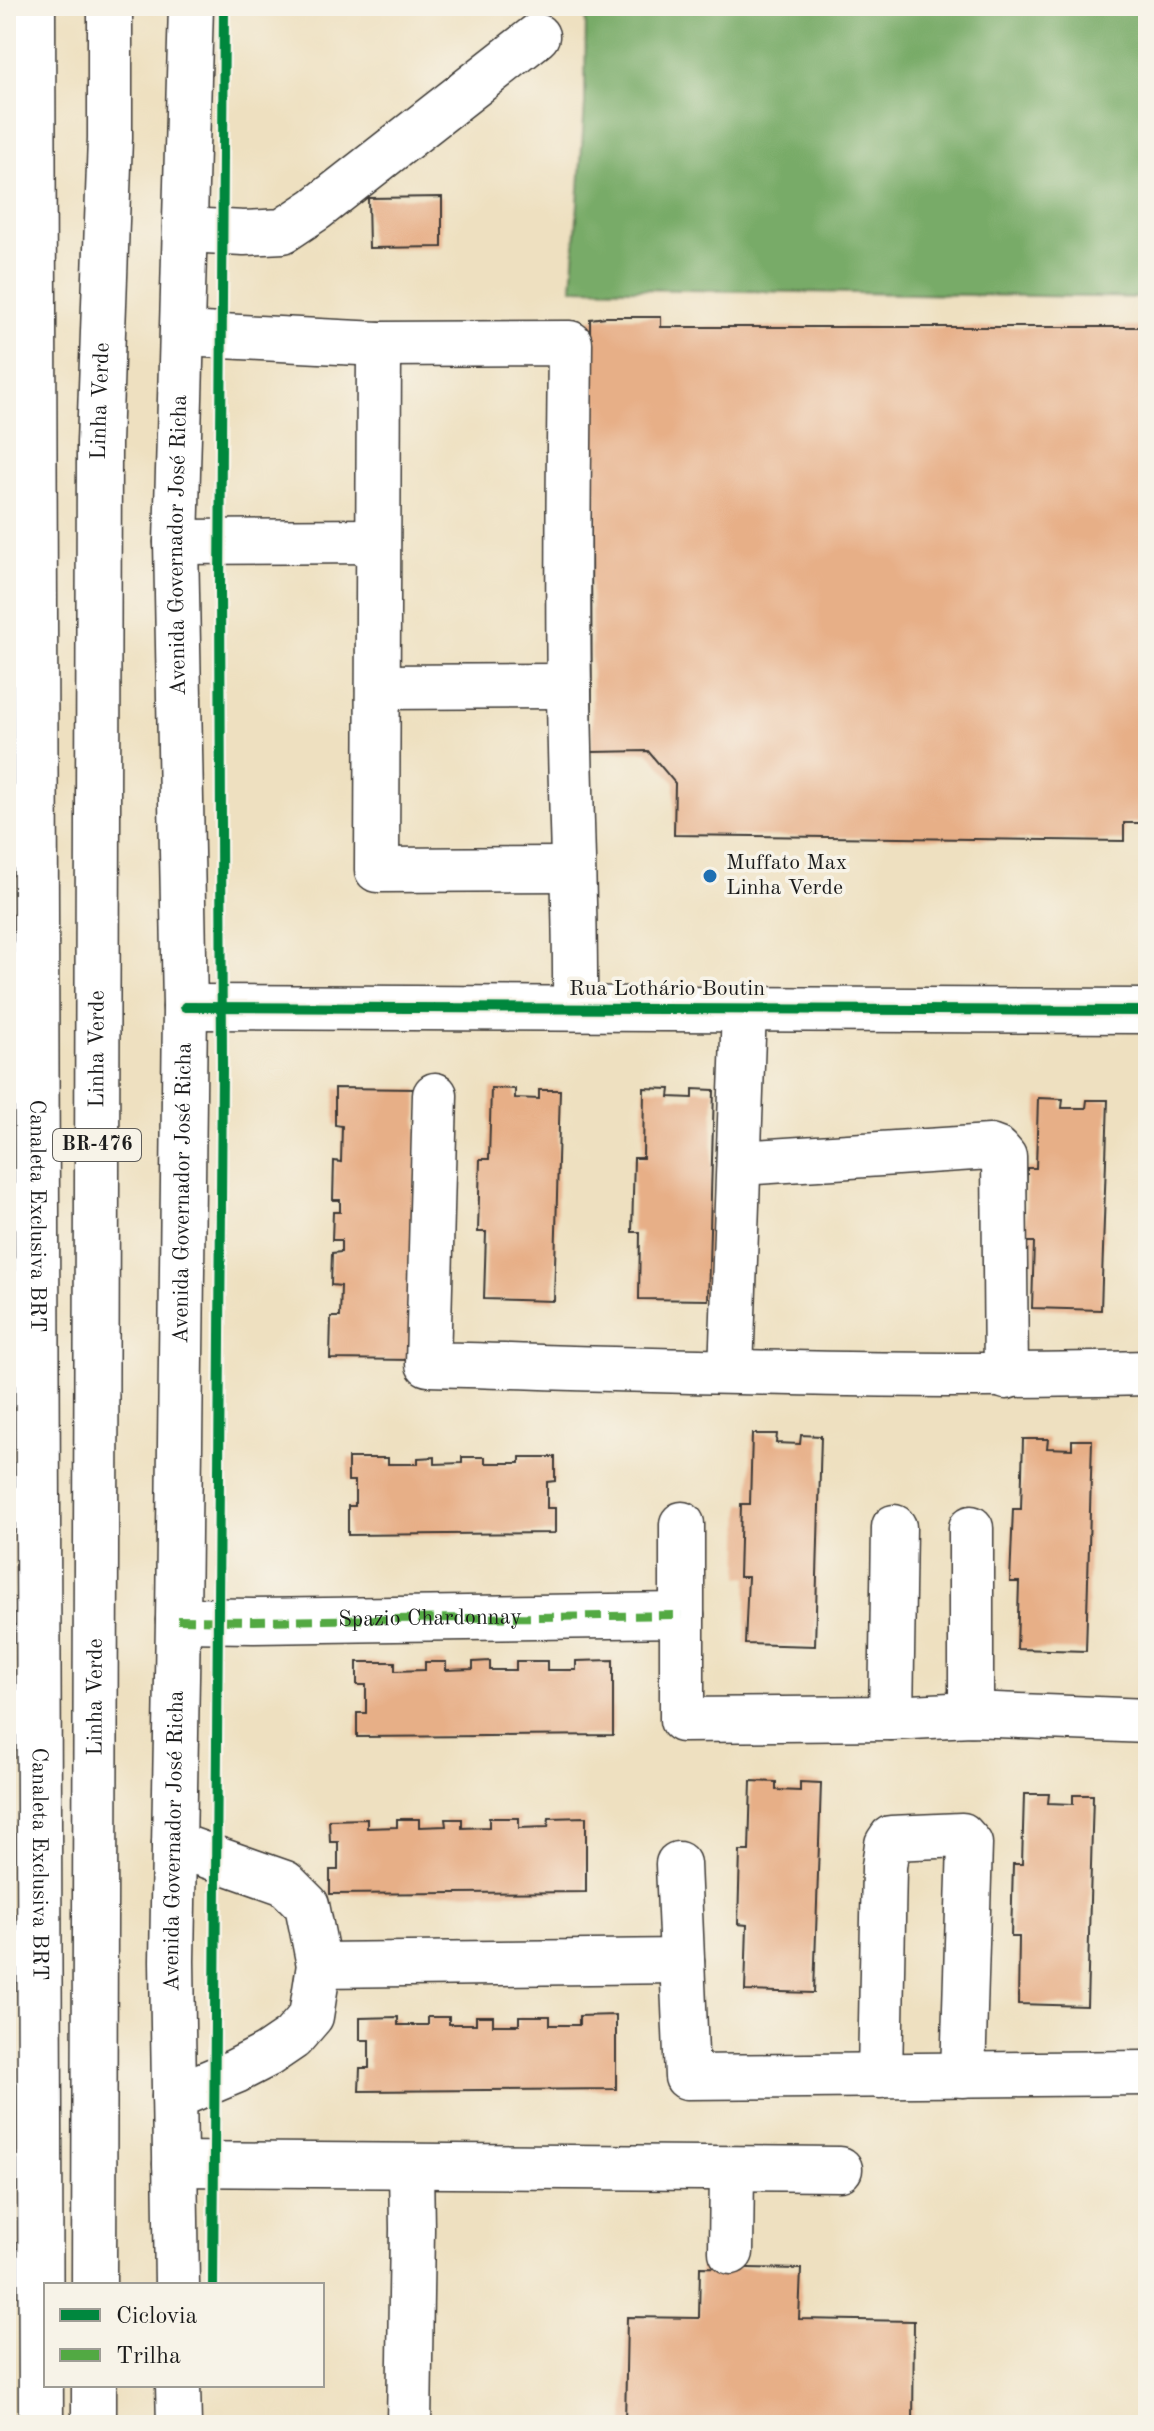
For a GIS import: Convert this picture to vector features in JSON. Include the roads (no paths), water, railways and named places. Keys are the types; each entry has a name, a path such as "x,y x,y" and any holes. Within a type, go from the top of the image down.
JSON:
{"main road":[{"name":"Canaleta Exclusiva BRT","path":"33,6 41,2425"},
{"name":"Linha Verde","path":"94,2283 99,443 110,138 110,6"},
{"name":"Avenida Governador José Richa","path":"177,2283 172,1961 185,1007 176,542 191,6"},
{"path":"186,230 244,233 283,231 316,209 537,36"},
{"path":"183,334 379,344 570,343 569,686 575,1008"},
{"path":"379,344 377,870 572,869"},
{"path":"176,542 378,541"},
{"path":"378,687 569,686"},
{"name":"Rua Lothário Boutin","path":"185,1007 1148,1011"},
{"path":"731,1371 744,1009"},
{"path":"435,1095 428,1364 1006,1377 1148,1373"},
{"path":"739,1163 990,1147 998,1150 1004,1157 1006,1377"},
{"path":"682,1524 682,1720 971,1714 1148,1721"},
{"path":"891,1718 894,1527"},
{"path":"971,1528 971,1714"},
{"name":"Spazio Chardonnay","path":"178,1620 682,1615"},
{"path":"880,2076 887,1842 891,1838 962,1835 970,1844 963,2075"},
{"path":"174,1844 285,1883 307,1905 319,1965 311,2016 292,2038 257,2060 174,2097"},
{"path":"678,1864 687,2077 1148,2073"},
{"path":"319,1965 682,1961"},
{"path":"175,2164 840,2169"},
{"path":"409,2425 411,2167"},
{"path":"731,2252 732,2169"},
{"path":"94,2387 94,2425"},
{"path":"178,2387 179,2425"}],"place":[{"name":"Muffato Max Linha Verde","path":"710,876"}]}
